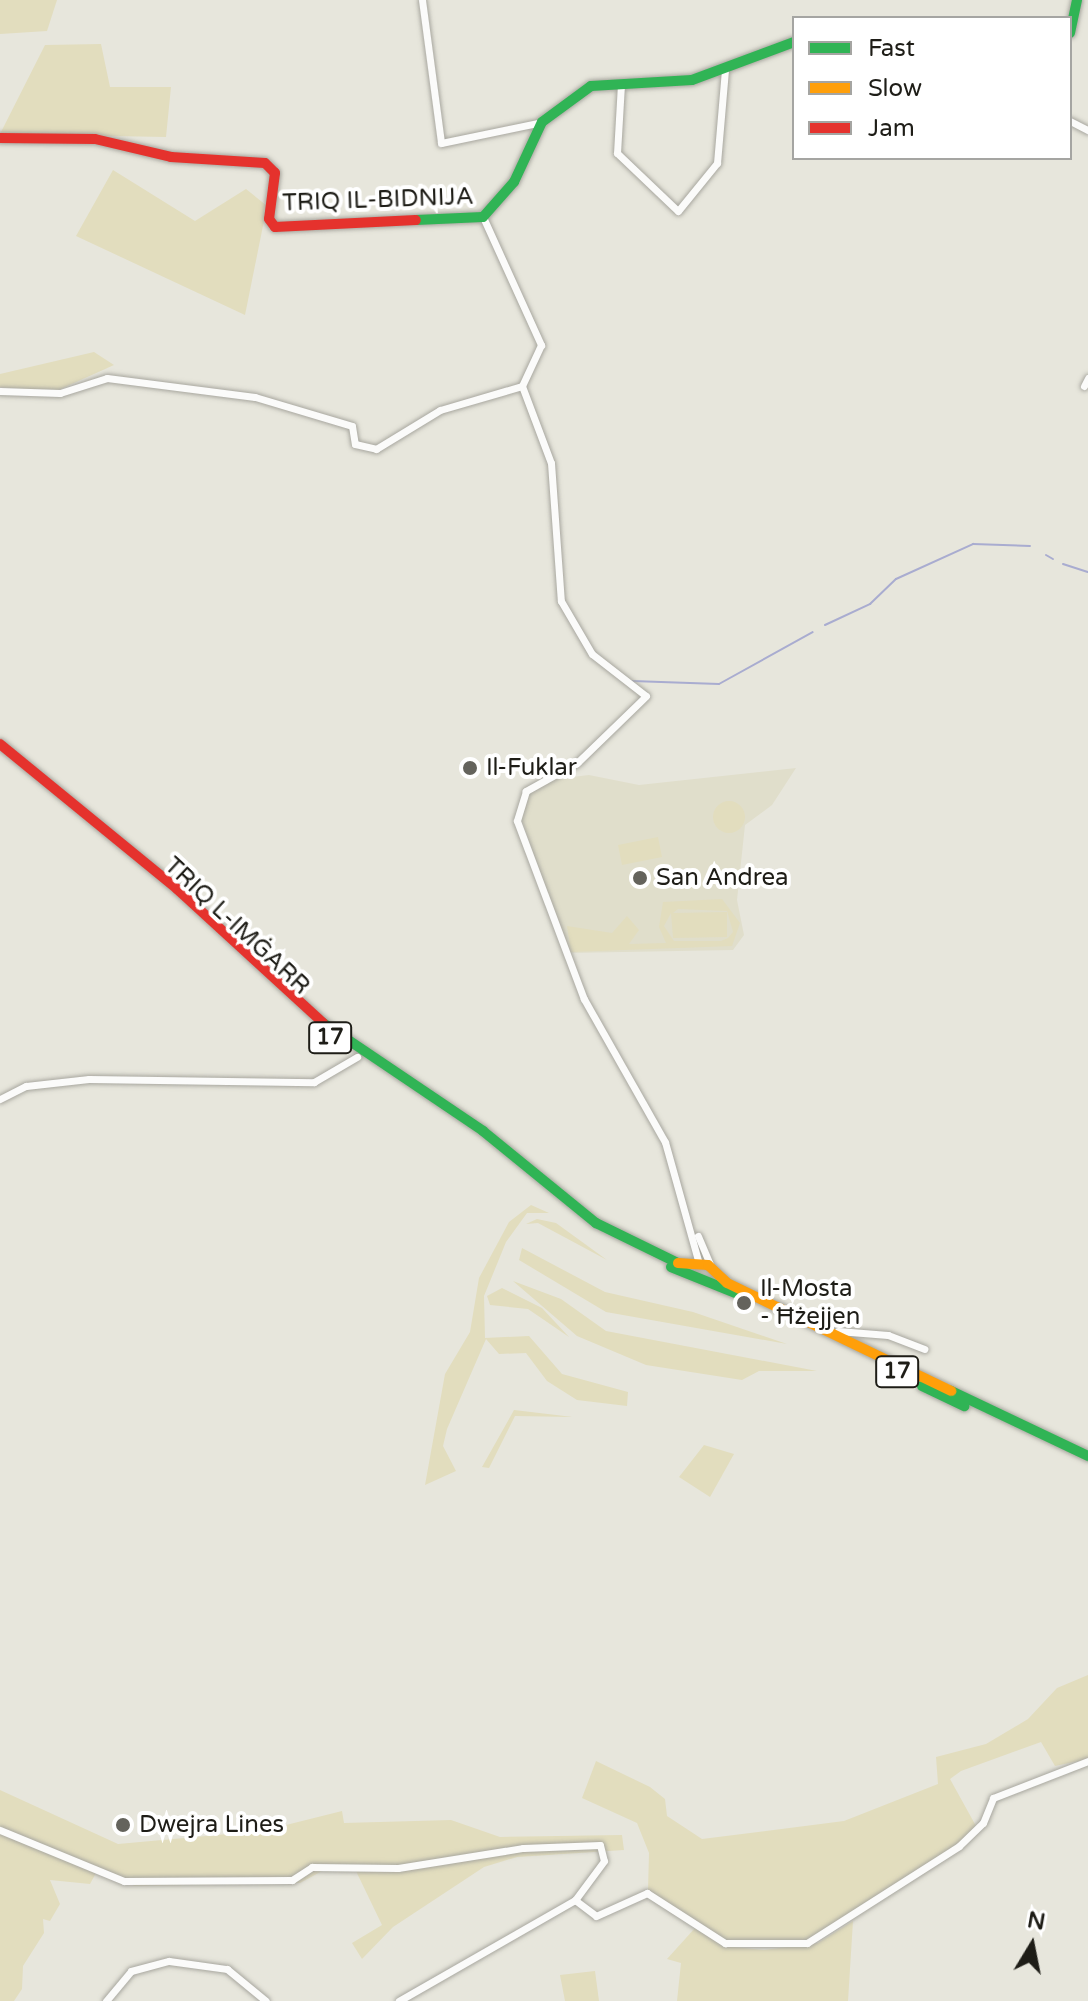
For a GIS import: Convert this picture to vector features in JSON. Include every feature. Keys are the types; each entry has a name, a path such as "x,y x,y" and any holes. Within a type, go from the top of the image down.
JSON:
{"main road":[{"path":"1072,24 1077,0"},
{"name":"TRIQ IL-BIDNIJA","path":"0,138 95,139 171,157 265,163 275,170 269,219 275,227 483,217 514,182 542,122 591,86 664,85 725,69 792,43"},
{"name":"TRIQ L-IMĠARR","path":"0,747 357,1057 480,1135 594,1228 706,1284 819,1328 940,1397 1088,1463"},
{"name":"TRIQ L-IMĠARR","path":"0,747 177,889 348,1044 426,1090 596,1223 675,1261 698,1261 838,1331 915,1377 1088,1456"},
{"path":"695,1279 698,1261"},
{"path":"706,1284 712,1270"}],"street":[{"path":"422,0 441,143 542,122"},
{"path":"621,84 617,153 670,209 682,211 717,163 725,69"},
{"path":"483,217 541,345 522,386 551,463 561,601 592,654 645,694 640,708 610,725 578,762 526,791 516,815 554,932 665,1142 693,1227 712,1270"},
{"path":"0,391 60,393 107,378 255,397 352,426 355,444 376,449 440,410 522,386"},
{"path":"1084,386 1088,378"},
{"path":"0,1099 26,1086 89,1079 314,1082 357,1057"},
{"path":"693,1227 698,1261"},
{"path":"838,1331 888,1335 924,1349"},
{"path":"577,1902 586,1912 597,1916 647,1893 725,1943 776,1947 815,1940 959,1846 983,1823 993,1798 1088,1761"},
{"path":"0,1830 124,1881 292,1880 312,1867 398,1868 523,1848 600,1845 604,1861 577,1902 399,2001"},
{"path":"106,2001 131,1971 169,1961 227,1969 266,2001"}],"shaded area":[{"path":"0,0 57,0 47,31 0,34"},
{"path":"101,44 110,87 171,87 166,137 0,134 45,45"},
{"path":"113,170 195,221 246,189 267,206 245,315 76,236"},
{"path":"94,352 114,365 54,392 0,387 0,374"},
{"name":"San Andrea","path":"796,768 772,805 745,825 737,900 744,935 733,950 567,953 519,811 529,794 548,780 589,775 639,785"},
{"path":"729,801 740,806 745,817 740,828 729,833 718,828 713,817 718,806"},
{"path":"658,837 662,857 622,865 618,845"},
{"path":"722,899 740,923 732,946 571,952 567,926 612,933 627,916 639,930 629,944 666,943 659,927 663,902","holes":["678,909 727,911 733,932 728,938 721,941 674,941 664,926 671,913 673,938 727,937 727,912 673,913"]},
{"path":"531,1205 549,1213 527,1213 506,1242 484,1296 485,1338 529,1336 562,1374 628,1392 627,1406 577,1400 547,1381 526,1353 499,1354 486,1339 447,1429 443,1446 456,1471 425,1485 445,1374 470,1332 479,1278 509,1222"},
{"path":"537,1219 556,1223 607,1260 538,1223 526,1224"},
{"path":"522,1248 605,1292 693,1312 787,1344 606,1312 519,1260"},
{"path":"513,1281 561,1299 606,1331 817,1371 759,1371 742,1380 646,1365 577,1336"},
{"path":"502,1288 542,1308 569,1337 528,1309 490,1305 487,1296"},
{"path":"514,1410 573,1417 515,1416 489,1468 482,1467"},
{"path":"704,1445 734,1454 710,1497 679,1477"},
{"path":"1088,1675 1088,1759 1055,1766 1041,1742 961,1771 950,1779 976,1826 958,1847 818,1937 790,1945 719,1940 648,1890 649,1853 637,1823 582,1798 596,1761 650,1787 665,1799 667,1816 702,1839 844,1821 938,1784 936,1757 986,1744 1028,1719 1057,1688"},
{"path":"0,1790 118,1844 262,1831 342,1811 344,1823 451,1820 500,1837 622,1835 624,1850 517,1857 484,1867 393,1927 362,1959 352,1943 382,1925 355,1869 324,1870 300,1883 135,1886 96,1873 90,1884 50,1880 60,1904 50,1921 43,1919 44,1933 23,1966 22,1989 14,2001 0,2001"},
{"path":"853,1921 848,2001 677,2001 681,1963 667,1959 695,1928 723,1946 764,1950 818,1943"},
{"path":"595,1971 599,2001 565,2001 560,1975"}],"waterway":[{"path":"825,625 870,604 896,579 973,544 1030,546"},
{"path":"1046,555 1053,559"},
{"path":"1063,564 1088,572"},
{"path":"632,681 719,684 813,632"}],"traffic: fast":[{"path":"1072,24 1077,0"},
{"path":"416,220 483,217 514,182 542,122 591,86 692,80 792,43"},
{"path":"323,1023 483,1131 596,1223 678,1263"},
{"path":"671,1267 735,1293"},
{"path":"922,1386 964,1406"},
{"path":"951,1391 1088,1456"}],"traffic: slow":[{"path":"678,1263 708,1265 727,1283 951,1391"}],"traffic: jam":[{"path":"0,138 95,139 171,157 265,163 275,173 269,219 275,227 416,220"},
{"path":"0,744 177,889 323,1023"}],"place":[{"name":"Il-Fuklar","path":"470,768"},
{"name":"San Andrea","path":"640,878"},
{"name":"Il-Mosta - Ħżejjen","path":"744,1303"},
{"name":"Dwejra Lines","path":"123,1825"}]}
